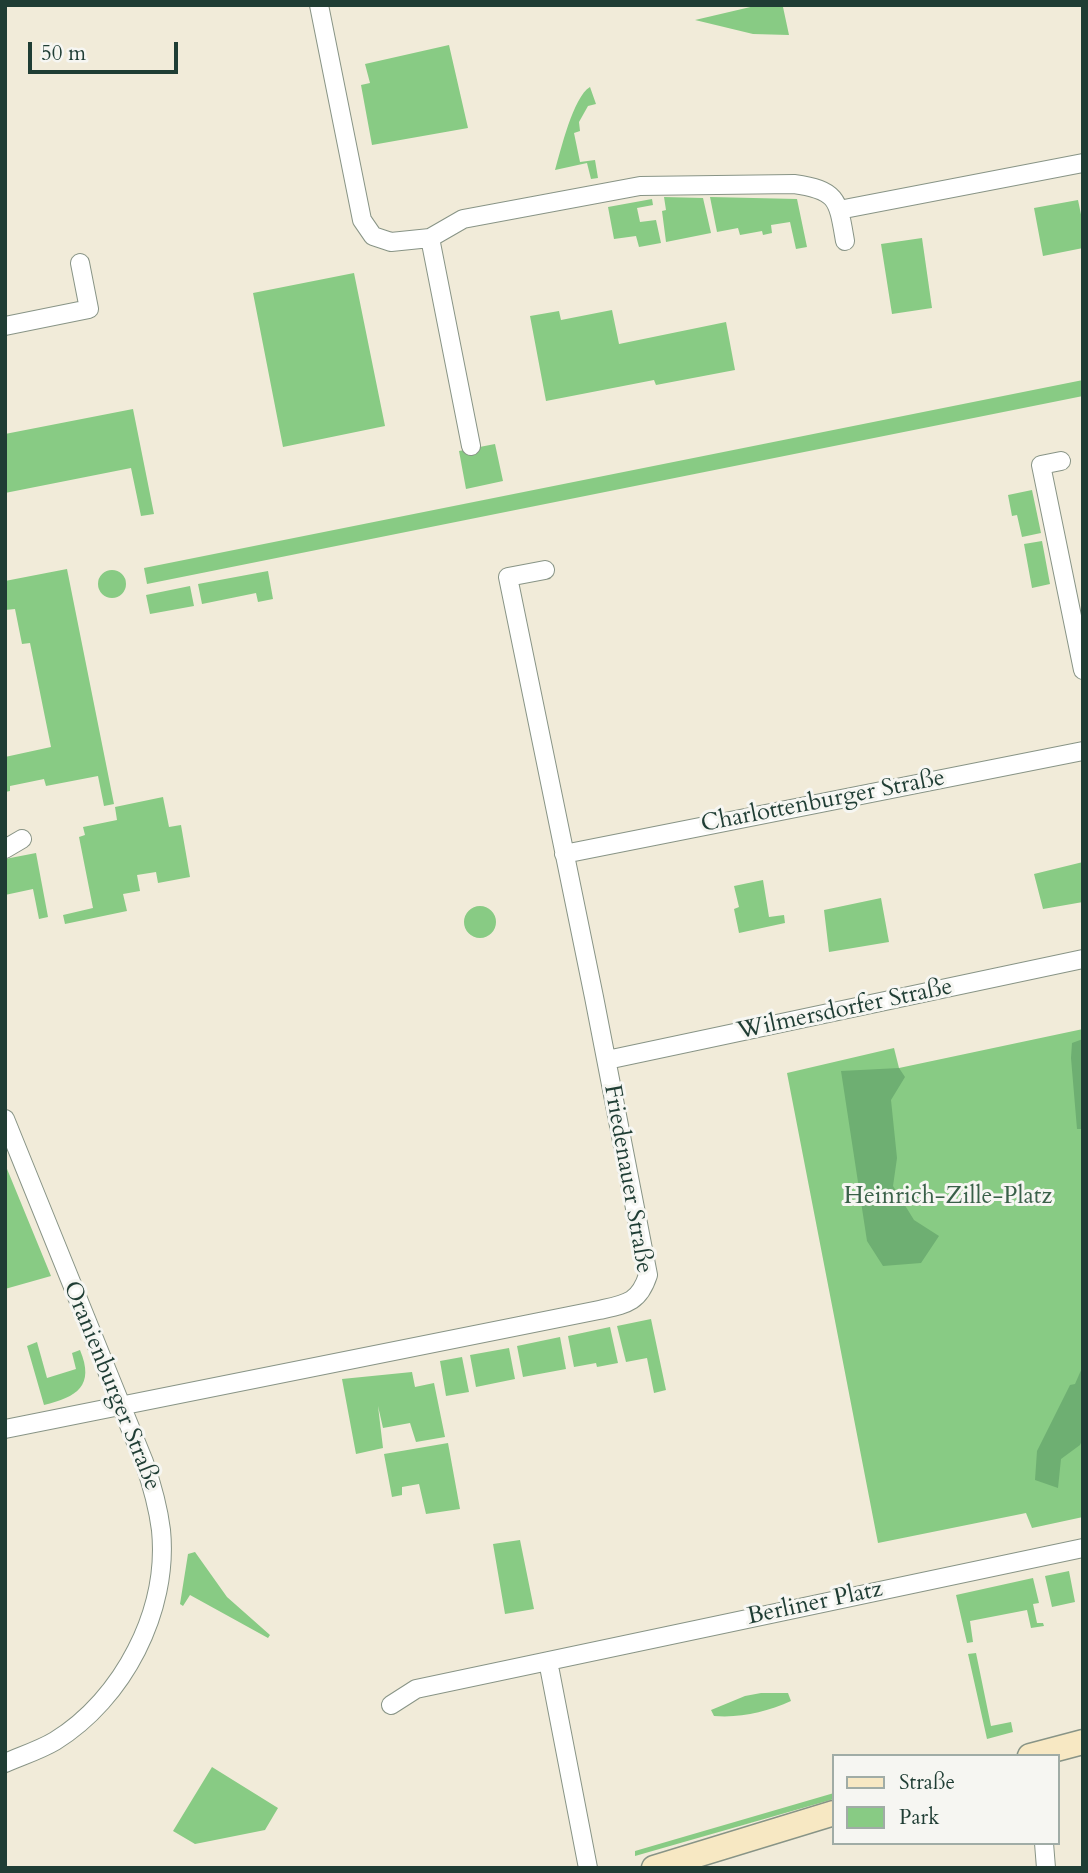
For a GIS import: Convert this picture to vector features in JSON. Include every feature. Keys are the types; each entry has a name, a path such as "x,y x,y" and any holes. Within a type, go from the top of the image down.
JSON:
{"street":[{"path":"319,5 362,220 373,236 391,242 430,239 464,219 652,184 794,184 819,187 831,194 839,210 845,241"},
{"path":"839,210 1083,163"},
{"path":"430,239 471,446"},
{"path":"5,326 89,309 80,263"},
{"path":"1061,461 1041,465 1083,670"},
{"name":"Friedenauer Straße","path":"5,1429 629,1303 643,1290 648,1275 508,577 545,570"},
{"name":"Charlottenburger Straße","path":"564,854 1083,751"},
{"path":"5,849 22,839"},
{"name":"Wilmersdorfer Straße","path":"607,1060 1083,959"},
{"name":"Oranienburger Straße","path":"5,1120 144,1462 156,1497 161,1533 155,1601 137,1651 92,1712 54,1742 5,1763"},
{"name":"Berliner Platz","path":"391,1705 416,1689 1083,1548"},
{"path":"548,1661 588,1868"},
{"path":"1039,1754 1083,1742"},
{"path":"654,1868 832,1814"},
{"path":"1044,1845 1046,1868"}],"green space":[{"path":"759,5 783,7 789,35 753,34 695,20"},
{"path":"449,45 468,128 372,145 361,85 370,83 365,64"},
{"path":"590,87 596,104 588,106 579,122 580,131 574,133 580,162 595,160 598,178 591,179 587,163 555,170 573,112"},
{"path":"664,197 703,198 711,233 666,242 662,211 666,210"},
{"path":"710,197 797,199 807,247 796,249 790,222 771,225 772,233 763,235 762,231 740,235 738,228 717,232"},
{"path":"652,199 653,205 637,208 640,222 656,220 661,243 639,247 636,236 614,239 608,207"},
{"path":"1078,200 1083,224 1083,248 1043,256 1034,208"},
{"path":"922,238 932,308 892,314 881,244"},
{"path":"354,273 385,426 283,447 253,293"},
{"path":"612,310 619,344 726,322 735,370 656,385 654,380 546,401 530,316 559,311 561,320"},
{"path":"1083,380 1083,396 147,584 144,568"},
{"path":"133,409 154,514 141,516 131,468 5,493 5,434"},
{"path":"495,444 503,481 466,489 459,451"},
{"path":"1032,490 1041,533 1022,537 1017,515 1012,516 1008,495"},
{"path":"1042,541 1050,584 1032,588 1024,544"},
{"path":"67,569 114,804 104,806 98,776 46,786 44,779 10,786 10,791 5,792 5,757 51,747 30,643 22,644 15,609 5,610 5,581"},
{"path":"112,570 122,574 126,584 122,594 112,598 102,594 98,584 102,574"},
{"path":"268,571 273,599 258,602 256,593 202,604 198,584"},
{"path":"190,586 194,606 150,614 146,595"},
{"path":"163,797 169,827 181,825 190,877 158,883 156,872 137,875 140,891 123,894 127,911 65,924 63,915 93,908 79,837 85,835 83,827 117,820 115,807"},
{"path":"36,853 48,917 39,919 33,889 5,895 5,859"},
{"path":"1083,862 1083,902 1043,909 1034,874"},
{"path":"763,880 769,917 784,915 785,923 739,933 734,909 739,907 734,886"},
{"path":"881,898 889,942 829,952 824,910"},
{"path":"480,906 491,911 496,922 491,933 480,938 469,933 464,922 469,911"},
{"name":"Heinrich-Zille-Platz","path":"1083,1029 1083,1517 1032,1528 1026,1513 878,1543 787,1073 894,1048 899,1068"},
{"path":"1083,1039 1083,1129 1077,1129 1072,1043"},
{"path":"899,1068 905,1077 891,1100 897,1158 893,1186 914,1220 939,1236 921,1263 883,1266 867,1241 841,1071"},
{"path":"5,1164 51,1276 5,1289"},
{"path":"651,1319 666,1390 654,1393 647,1358 626,1362 617,1326"},
{"path":"610,1327 618,1363 574,1367 568,1336"},
{"path":"560,1337 566,1369 523,1377 517,1346"},
{"path":"37,1342 47,1378 76,1369 72,1353 80,1350 84,1362 84,1381 74,1394 44,1405 27,1346"},
{"path":"509,1348 515,1379 476,1387 470,1355"},
{"path":"462,1357 469,1392 446,1396 440,1361"},
{"path":"1082,1368 1083,1438 1080,1445 1061,1459 1058,1488 1035,1480 1037,1451 1070,1385 1075,1384"},
{"path":"412,1372 415,1387 434,1383 445,1437 416,1442 410,1423 383,1428 378,1406 383,1448 356,1454 342,1379"},
{"path":"448,1443 460,1509 426,1514 419,1484 402,1487 402,1495 392,1497 384,1454"},
{"path":"520,1540 534,1609 505,1614 493,1544"},
{"path":"195,1552 227,1597 270,1635 268,1638 190,1595 183,1606 180,1604 188,1554"},
{"path":"1069,1571 1075,1602 1052,1607 1045,1576"},
{"path":"1033,1578 1039,1603 1033,1604 1037,1623 1043,1623 1044,1626 1031,1628 1027,1610 970,1621 973,1642 967,1643 956,1595"},
{"path":"976,1653 991,1726 1011,1722 1013,1732 987,1739 968,1654"},
{"path":"788,1693 791,1701 744,1715 714,1716 711,1710 745,1696"},
{"path":"212,1767 278,1808 265,1830 195,1844 173,1831"},
{"path":"832,1794 832,1800 635,1856 635,1851"}]}
